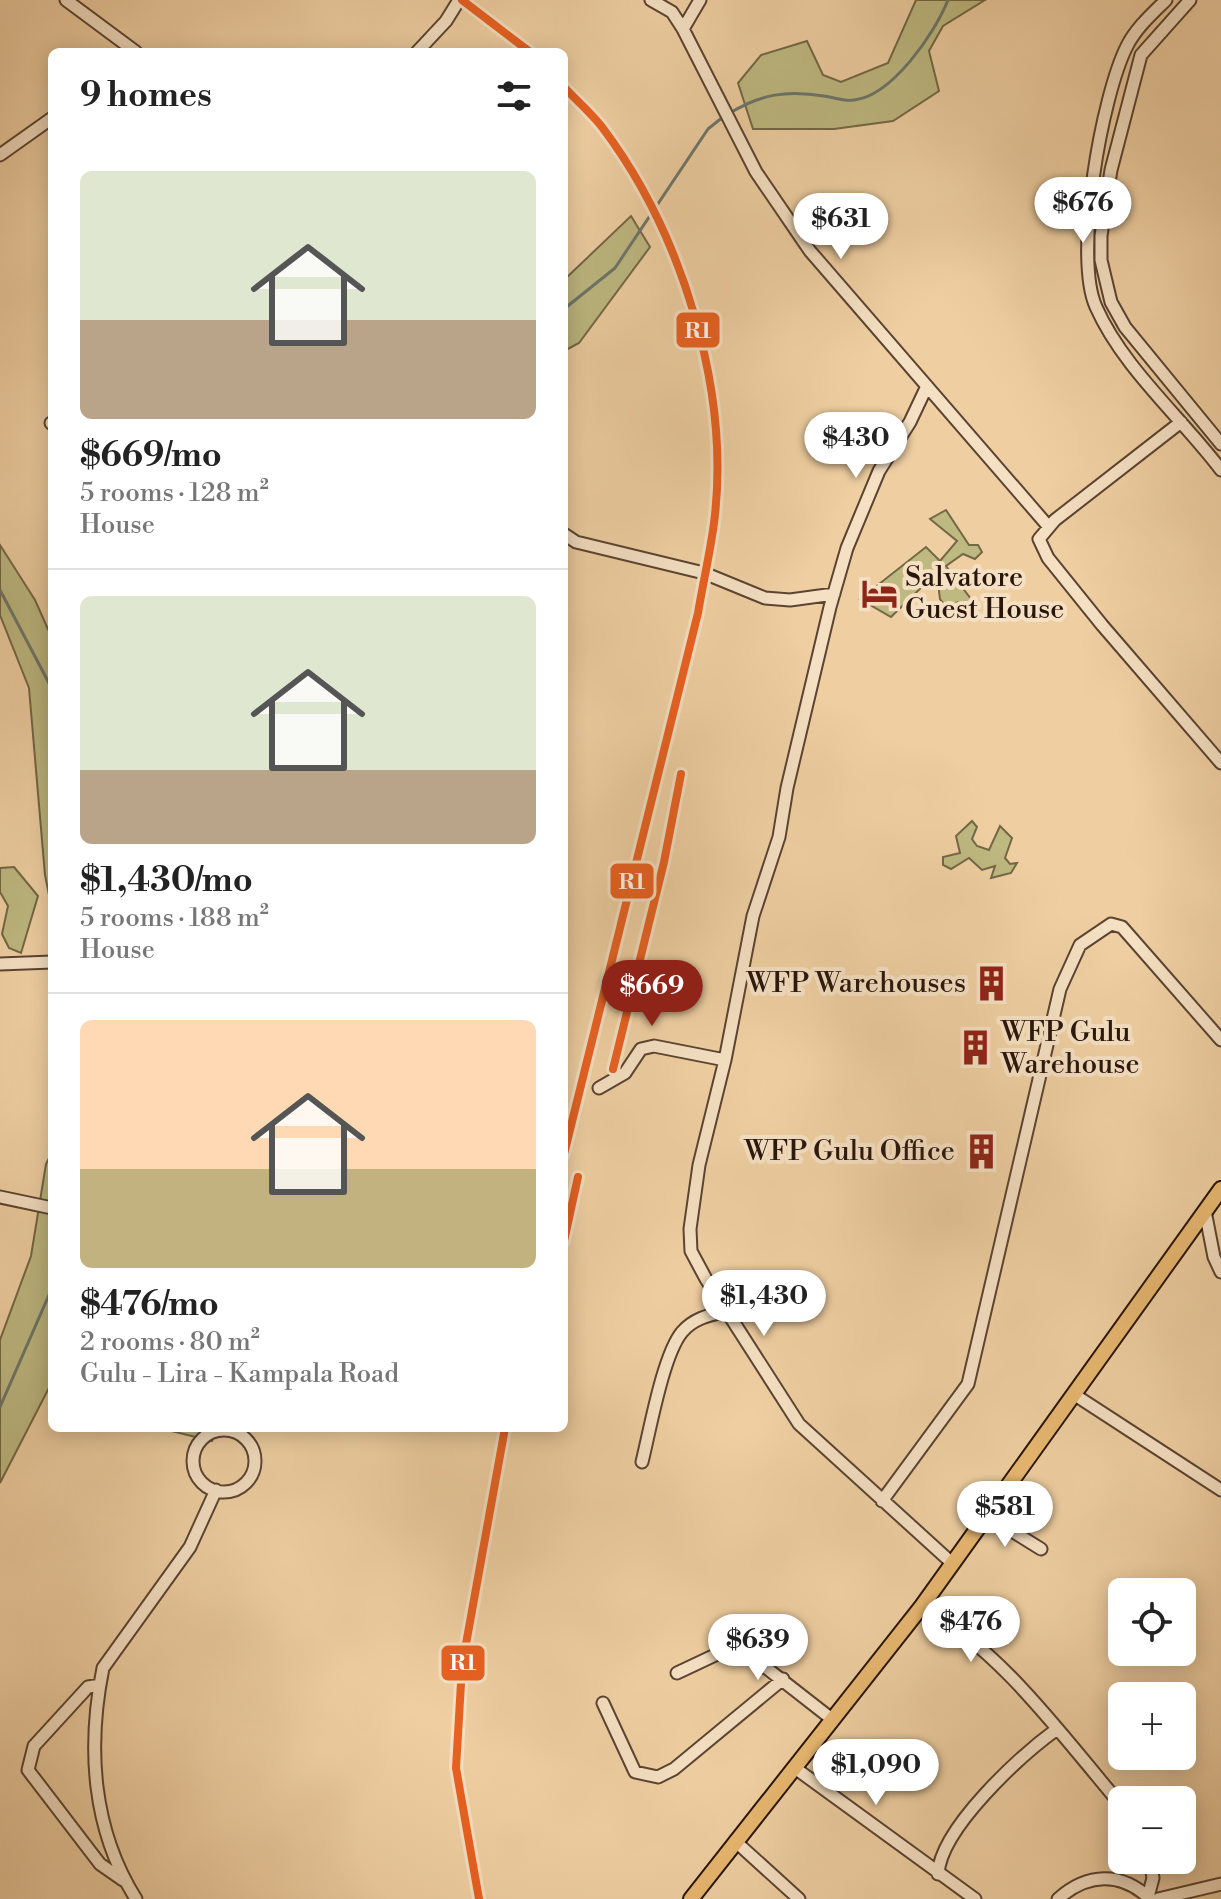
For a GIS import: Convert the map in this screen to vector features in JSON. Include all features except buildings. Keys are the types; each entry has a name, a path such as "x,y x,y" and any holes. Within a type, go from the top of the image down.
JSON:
{"main road":[{"path":"691,1899 922,1606 1221,1189"}],"street":[{"path":"66,0 131,48"},
{"path":"421,48 446,21 459,0"},
{"path":"651,0 672,12 683,29 736,135 773,198 810,251 1048,526"},
{"path":"1166,0 1134,34 1120,66 1087,217 1086,268 1095,307 1112,335 1221,470"},
{"path":"1190,0 1141,55 1114,158 1102,225 1101,260 1116,313 1221,444"},
{"path":"672,12 696,5"},
{"path":"683,29 696,5"},
{"path":"0,155 48,121"},
{"path":"927,386 910,422 879,471 847,548 834,594 787,788 779,837 753,916 725,1060 699,1165 690,1229 691,1251 726,1311 806,1433 953,1564"},
{"path":"1181,422 1048,526 1039,539 1048,558 1221,763"},
{"path":"570,544 704,573 765,598 790,600 834,594"},
{"path":"882,1501 961,1398 971,1375 1040,1063 1073,954 1111,924 1122,927 1221,1040"},
{"path":"0,964 48,962"},
{"path":"599,1088 625,1073 641,1049 654,1046 725,1060"},
{"path":"0,1197 48,1207"},
{"path":"1205,1211 1214,1257 1221,1272"},
{"path":"642,1462 662,1383 682,1332 697,1319 726,1311"},
{"path":"1075,1395 1221,1490"},
{"path":"217,1432 206,1435 195,1447 193,1464 199,1479 216,1490 227,1492 243,1487 253,1474 256,1458 250,1442 237,1432"},
{"path":"136,1899 111,1850 98,1802 93,1762 103,1668 190,1547 216,1490"},
{"path":"988,1516 1041,1549"},
{"path":"922,1606 963,1632 1057,1729 1108,1789"},
{"path":"677,1673 730,1648 752,1655 833,1720"},
{"path":"603,1703 635,1772 658,1777 783,1679"},
{"path":"100,1685 88,1687 34,1746 28,1770 100,1864 126,1882"},
{"path":"938,1874 944,1848 988,1789 1057,1729"},
{"path":"795,1768 975,1899"},
{"path":"735,1841 799,1899"},
{"path":"921,1861 944,1848"},
{"path":"1152,1874 1152,1898"},
{"path":"1058,1899 1084,1881 1100,1878 1115,1878 1152,1898 1221,1884"}],"shaded area":[{"path":"916,0 985,0 943,26 929,51 939,91 893,121 834,129 753,129 738,83 761,55 807,41 823,75 841,82 888,63"},
{"path":"631,216 650,247 579,343 568,349 568,276"},
{"path":"946,510 969,545 978,545 982,552 975,559 963,554 946,566 974,603 967,610 958,602 948,609 940,599 938,583 931,578 891,617 860,599 926,547 940,561 957,541 930,519"},
{"path":"0,545 35,600 48,629 48,890 29,688 0,615"},
{"path":"972,821 977,827 972,839 977,846 989,850 1000,826 1012,838 1005,858 1010,864 1017,863 1011,873 991,878 995,866 982,870 969,858 951,869 943,865 943,857 960,853 956,836"},
{"path":"14,867 38,896 21,953 9,948 2,934 8,906 0,892 0,868"},
{"path":"48,1160 48,1390 0,1483 0,1340 31,1256"},
{"path":"175,1432 216,1432 212,1441"}],"waterway":[{"path":"730,113 753,101 775,95 811,94 843,100 868,96 883,87 910,61 933,29 948,0"},
{"path":"568,306 615,268 708,129 723,117"},
{"path":"0,590 48,681"},
{"path":"0,1407 48,1297"}],"transit line":[{"name":"R1","path":"462,0 525,48"},
{"name":"R1","path":"568,91 602,127 630,169 656,215 677,264 707,368 715,420 717,472 714,523 698,613 568,1138"},
{"name":"R1","path":"613,1069 664,862 681,774"},
{"name":"R1","path":"568,1223 578,1177"},
{"name":"R1","path":"479,1899 456,1768 462,1666 504,1432"}],"place":[{"name":"Salvatore Guest House","path":"879,593"},
{"name":"WFP Warehouses","path":"992,983"},
{"name":"WFP Gulu Warehouse","path":"975,1048"},
{"name":"WFP Gulu Office","path":"981,1151"}]}
